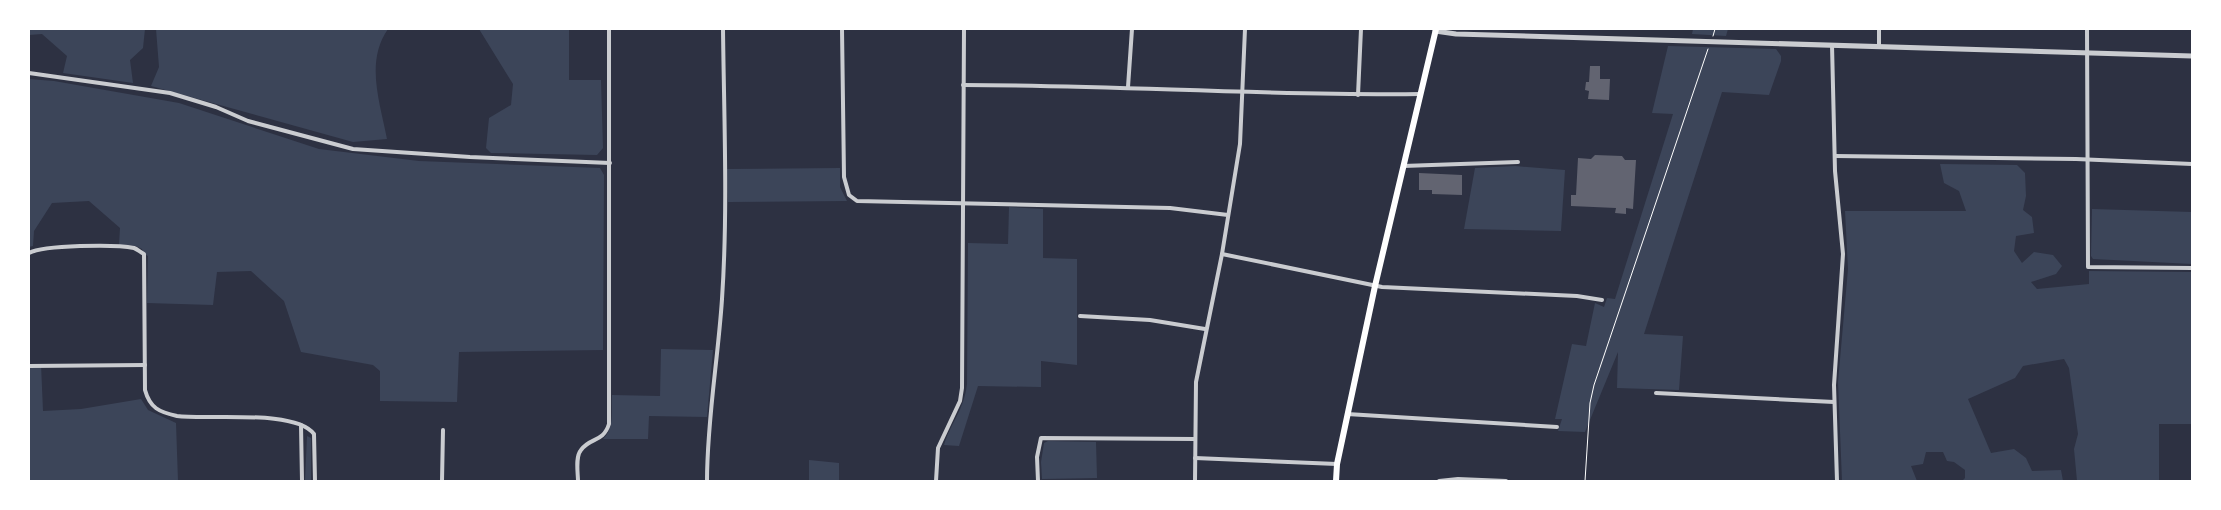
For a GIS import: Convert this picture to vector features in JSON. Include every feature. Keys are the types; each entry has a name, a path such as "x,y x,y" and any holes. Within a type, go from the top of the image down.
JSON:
{"main road":[{"path":"1336,481 1337,464 1347,414 1375,286 1435,30"}],"street":[{"path":"578,481 578,454 581,449 602,437 609,424 609,29"},
{"path":"707,481 707,453 722,299 724,252 724,29"},
{"path":"842,29 845,188 856,201 1170,208 1228,215"},
{"path":"936,481 938,448 960,401 962,388 964,29"},
{"path":"1128,87 1132,29"},
{"path":"1195,481 1196,382 1205,329 1222,254 1240,144 1245,29"},
{"path":"1358,95 1361,29"},
{"path":"1879,29 1879,46"},
{"path":"2087,29 2088,266 2192,268"},
{"path":"1435,30 1456,34 2192,56"},
{"path":"1832,45 1835,156 1843,254 1834,402 1837,481"},
{"path":"29,73 170,93 216,107 248,120 353,149 610,163"},
{"path":"963,85 1128,87 1358,95 1420,94"},
{"path":"1835,156 2088,160 2192,164"},
{"path":"1403,166 1518,162"},
{"path":"29,253 37,248 92,247 135,248 144,254 145,390 148,400 155,409 190,418 269,418 286,420 301,425 314,434 315,481"},
{"path":"1222,254 1375,286 1577,296 1602,300"},
{"path":"1080,316 1150,320 1205,329"},
{"path":"29,366 145,365"},
{"path":"1656,392 1834,402"},
{"path":"1347,414 1557,426"},
{"path":"301,425 302,481"},
{"path":"442,481 443,430"},
{"path":"1038,481 1037,457 1041,438 1195,440"},
{"path":"1195,458 1337,464"},
{"path":"1439,481 1486,479 1506,481"}],"path":[{"path":"1712,37 1715,29"},
{"path":"1585,481 1590,403 1594,385 1709,46"}],"shaded area":[{"path":"29,29 145,29 143,48 130,60 133,83 63,73 67,56 42,34 29,35"},
{"path":"156,29 388,29 377,55 376,69 378,97 387,139 353,142 151,86 159,67"},
{"path":"479,29 569,29 569,80 601,80 603,148 597,155 491,153 486,148 489,118 511,105 513,84"},
{"path":"1693,29 1728,29 1726,36 1692,34"},
{"path":"1668,46 1776,49 1781,56 1781,61 1769,95 1722,92 1644,334 1683,336 1679,390 1617,388 1618,352 1585,432 1558,431 1562,419 1555,419 1572,344 1586,346 1595,303 1604,307 1607,298 1615,299 1673,114 1652,113"},
{"path":"29,79 54,81 179,103 319,149 419,161 600,168 604,175 603,350 459,352 457,402 380,401 380,371 373,365 301,352 284,301 251,271 217,272 213,305 147,303 148,256 144,254 142,249 136,246 119,245 120,228 89,201 52,203 34,231 33,246 29,247"},
{"path":"1940,164 2017,165 2025,173 2026,196 2023,210 2032,217 2034,233 2016,236 2014,251 2022,263 2034,252 2053,255 2062,266 2056,274 2031,282 2037,289 2089,284 2089,271 2192,272 2192,424 2159,424 2159,481 2077,481 2074,449 2078,434 2069,368 2064,359 2023,366 2015,378 1968,399 1991,453 2014,449 2026,458 2032,471 2061,470 2063,481 1962,481 1965,478 1965,470 1954,462 1947,461 1943,452 1926,452 1923,464 1911,466 1917,481 1842,481 1838,382 1848,269 1845,211 1966,211 1959,191 1944,183"},
{"path":"1515,166 1565,170 1561,231 1464,229 1475,168"},
{"path":"840,168 840,187 847,201 728,202 727,169"},
{"path":"1009,207 1043,209 1043,258 1077,259 1077,365 1041,361 1041,387 978,386 959,446 944,445 960,409 967,384 968,243 1008,244"},
{"path":"2092,209 2192,212 2192,264 2093,259 2091,256"},
{"path":"661,349 713,350 707,417 649,416 648,439 603,439 607,435 611,424 612,395 660,396"},
{"path":"29,364 41,364 43,411 81,409 141,399 148,410 176,423 178,481 29,481"},
{"path":"307,436 311,438 311,481 305,481"},
{"path":"1048,441 1096,442 1097,478 1042,479 1041,462 1044,443"},
{"path":"809,460 839,463 839,481 809,481"}],"building":[{"path":"1590,66 1600,66 1600,79 1610,79 1609,100 1588,99 1589,91 1585,90 1586,82 1589,82"},
{"path":"1595,155 1622,156 1625,160 1636,160 1633,209 1626,208 1626,214 1615,213 1616,208 1571,206 1571,195 1576,195 1578,158 1591,159"},
{"path":"1419,173 1462,175 1462,195 1432,194 1432,190 1419,190"}]}
